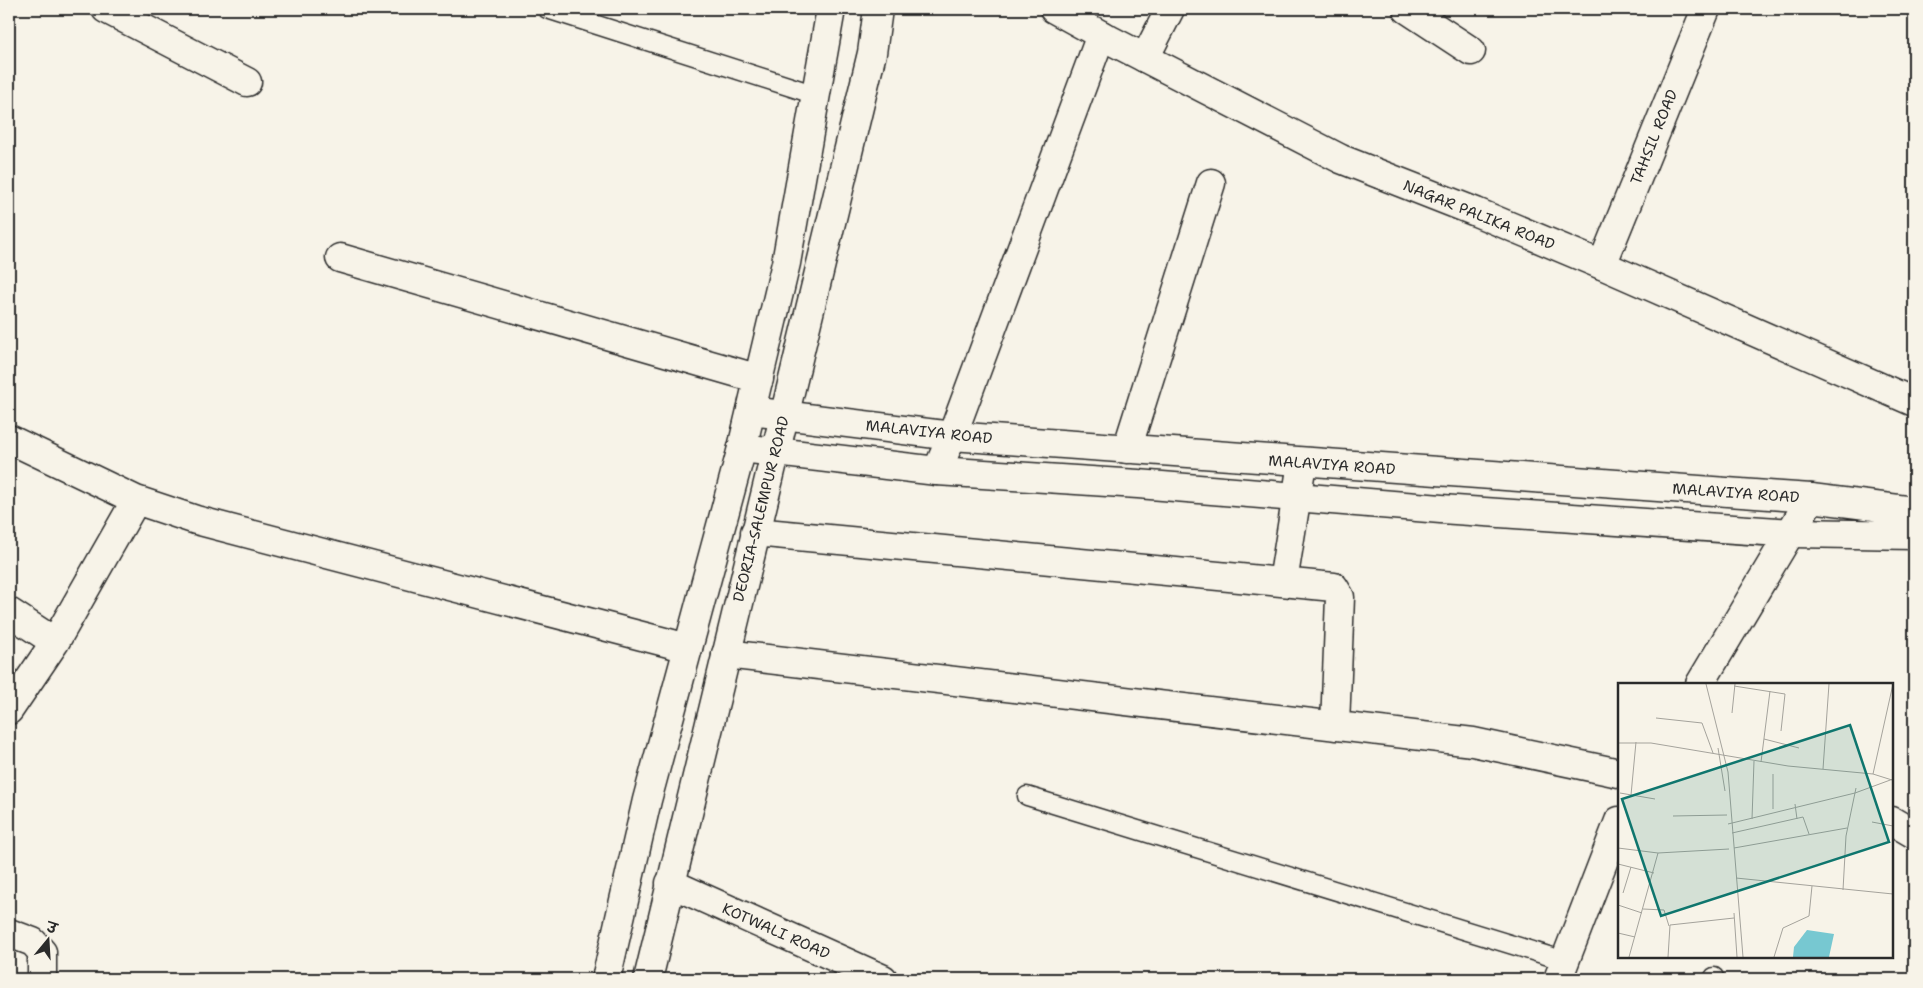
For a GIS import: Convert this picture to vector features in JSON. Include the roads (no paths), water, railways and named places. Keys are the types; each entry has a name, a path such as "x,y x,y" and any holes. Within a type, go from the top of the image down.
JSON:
{"main road":[{"path":"106,9 247,82"},
{"path":"606,979 647,800 759,379 786,262 831,9"},
{"name":"DEORIA-SALEMPUR ROAD","path":"648,979 774,452 872,54 878,9"},
{"name":"NAGAR PALIKA ROAD","path":"1054,9 1341,159 1476,212 1602,265 1914,402"},
{"path":"1145,58 1170,9"},
{"path":"1407,9 1471,51"},
{"name":"TAHSIL ROAD","path":"1602,265 1706,9"},
{"path":"937,471 952,436 1101,35"},
{"path":"1127,449 1211,182"},
{"path":"340,258 759,379"},
{"name":"MALAVIYA ROAD","path":"751,411 952,436 1302,463 1811,498 1914,511"},
{"path":"9,439 136,500 196,520 688,648"},
{"path":"742,448 937,471 1138,484 1450,510 1792,533 1914,535"},
{"path":"1283,582 1302,463"},
{"path":"1701,683 1792,533 1811,498"},
{"path":"9,710 55,642 136,500"},
{"path":"755,532 1334,587 1340,597 1336,726"},
{"path":"9,612 55,642"},
{"path":"726,654 1505,747 1618,773"},
{"path":"1893,822 1914,834"},
{"path":"1561,970 1618,824"},
{"name":"KOTWALI ROAD","path":"670,883 883,979"},
{"path":"9,933 33,942 42,952 42,979"}],"lane":[{"path":"547,9 816,95"},
{"path":"1027,796 1561,970"}]}
